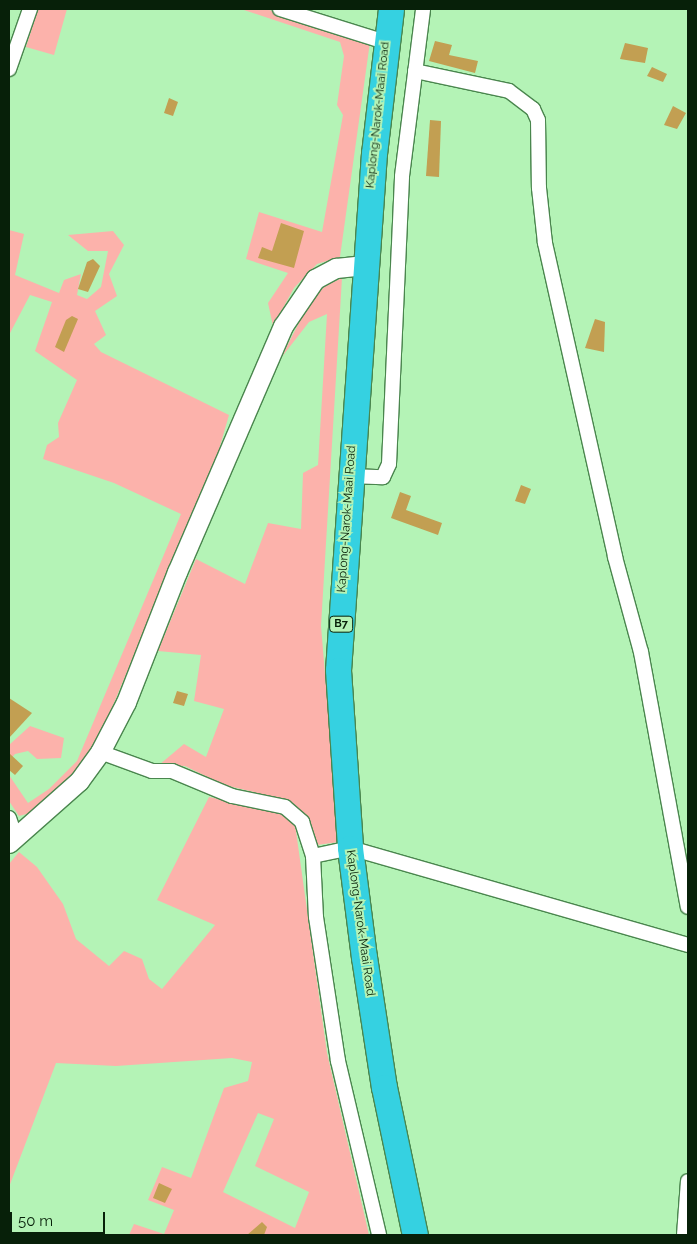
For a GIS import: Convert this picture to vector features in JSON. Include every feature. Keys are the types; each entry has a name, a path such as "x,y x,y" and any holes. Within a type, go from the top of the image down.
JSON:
{"highway":[{"name":"Kaplong-Narok-Maai Road","path":"391,9 385,42 365,265 349,476 338,670 350,848 384,1087 415,1235"}],"street":[{"path":"9,69 30,9"},
{"path":"280,9 385,42"},
{"path":"349,476 383,477 389,464 402,176 423,9"},
{"path":"415,71 509,91 532,109 538,120 539,188 545,243 615,557 641,652 688,907"},
{"path":"11,832 79,781 100,752 126,702 177,572 283,326 315,279 336,268 365,265"},
{"path":"100,752 152,771 172,771 232,796 285,807 302,822 313,856 316,917 338,1061 379,1235"},
{"path":"313,856 350,848 688,945"},
{"path":"684,1235 688,1181"}],"shaded area":[{"path":"38,9 67,9 54,55 26,47"},
{"path":"241,9 266,9 370,42 340,257 317,264 294,288 273,326 268,303 288,273 246,259 259,212 322,232 343,115 337,105 344,56 340,42"},
{"path":"9,230 24,234 15,275 59,293 64,280 81,274 77,295 87,299 101,287 108,251 88,251 68,235 113,231 124,245 109,274 117,296 95,311 106,335 94,344 101,352 229,415 218,453 94,751 61,793 34,812 19,816 9,801 9,775 28,803 49,789 77,761 181,514 114,483 43,459 47,445 59,437 58,423 77,380 35,351 52,302 30,295 9,335"},
{"path":"342,278 321,626 339,842 317,845 308,818 287,800 224,785 185,766 159,765 184,744 206,757 224,709 194,701 201,655 158,651 196,559 245,584 268,523 301,529 303,473 318,465 327,314 309,322 281,358 309,303 325,286"},
{"path":"30,726 64,738 61,758 37,759 28,751 15,754 9,761 9,745"},
{"path":"209,797 283,812 295,824 327,1053 369,1235 129,1235 134,1224 164,1234 174,1210 148,1200 162,1167 191,1178 224,1088 248,1081 252,1062 232,1058 116,1066 56,1063 9,1187 9,864 19,852 37,867 63,904 76,939 109,966 124,951 142,959 149,979 162,989 215,925 157,900","holes":["258,1113 274,1119 255,1166 309,1192 295,1228 223,1192"]}],"building":[{"path":"435,41 452,45 449,55 478,61 475,73 429,61"},
{"path":"625,43 648,48 645,63 620,59"},
{"path":"652,67 667,74 663,82 647,76"},
{"path":"169,98 178,102 173,116 164,113"},
{"path":"673,106 686,113 677,129 664,125"},
{"path":"430,120 441,121 439,177 426,176"},
{"path":"281,223 304,231 294,268 258,258 262,247 272,251"},
{"path":"93,259 100,266 88,292 78,289 87,262"},
{"path":"72,316 78,319 64,352 55,347 66,320"},
{"path":"595,319 605,322 604,352 585,348"},
{"path":"521,485 531,489 525,504 515,501"},
{"path":"400,492 411,496 406,510 442,523 438,535 391,518"},
{"path":"177,691 188,694 184,706 173,703"},
{"path":"9,698 32,713 9,738"},
{"path":"9,753 23,766 15,775 9,770"},
{"path":"159,1183 172,1189 165,1203 153,1198"},
{"path":"262,1222 267,1227 264,1235 247,1235"}]}
